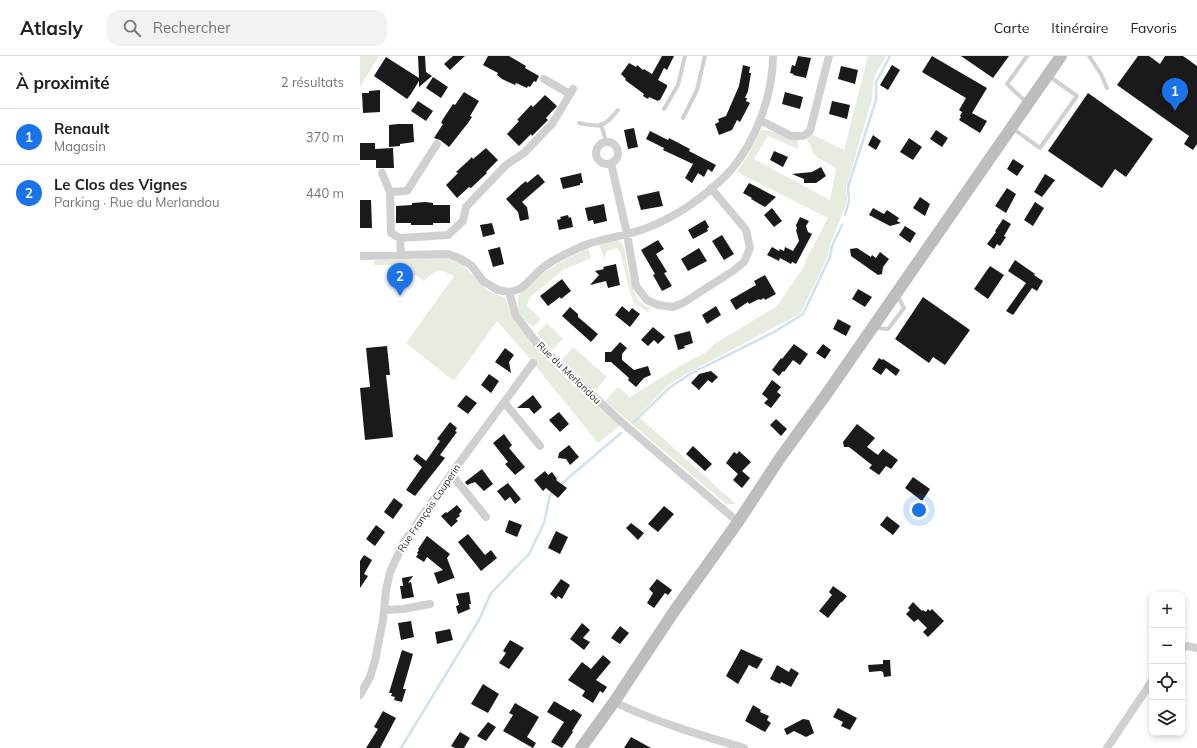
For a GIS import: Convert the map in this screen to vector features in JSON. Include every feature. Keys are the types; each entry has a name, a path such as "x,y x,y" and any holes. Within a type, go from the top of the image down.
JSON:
{"main road":[{"path":"580,748 614,702 675,610 738,522 780,458 825,396 1062,56"}],"street":[{"path":"360,256 448,254 460,258 471,265 483,281 498,290 509,292 520,288 544,266 563,255 589,243 644,229 682,211 731,170 743,152 760,120 767,101 772,81 773,56"},
{"path":"760,120 791,136 803,136 810,131 829,56"},
{"path":"382,173 390,192 391,233 400,238 448,236 463,221 466,207 506,165 524,153 552,124 572,92 544,79"},
{"path":"606,142 616,145 618,152 616,159 607,164 600,161 597,155 597,148 599,145 606,142"},
{"path":"390,192 407,191 437,144"},
{"path":"611,163 627,234 636,286 646,300 658,305 673,307 683,303 733,271 744,262 750,248 746,230 711,188"},
{"path":"400,238 401,255"},
{"name":"Rue du Merlandou","path":"509,292 516,316 537,343 619,420 738,522"},
{"name":"Rue François Couperin","path":"360,695 370,676 375,661 385,610 386,590 390,572 396,556 451,474 533,363"},
{"path":"504,402 540,446"},
{"path":"451,474 486,517"},
{"path":"385,610 403,609 430,604"},
{"path":"1185,647 1197,648"},
{"path":"1107,748 1149,685"},
{"path":"614,702 633,712 690,732 744,748"}],"lane":[{"path":"664,108 678,85 685,56"},
{"path":"684,118 697,90 705,56"},
{"path":"1027,56 1007,84 1028,103"},
{"path":"1088,56 1101,74 1107,88"},
{"path":"1012,128 1040,148 1077,96 1048,76"},
{"path":"579,123 593,126 607,123 618,110"},
{"path":"601,124 606,142"}],"shaded area":[{"path":"360,56 379,56 360,87"},
{"path":"868,56 886,56 874,77 872,99 846,188 847,202 830,245 828,256 801,313 688,373 667,386 638,416 736,504 726,504 605,401 618,387 630,397 680,366 708,351 714,344 777,306 803,268 828,218 737,172 761,130 775,132 798,140 798,149 768,136 754,159 830,200 836,168 815,156 806,137 811,134 844,150"},
{"path":"617,239 623,244 631,282 636,296 640,302 650,308 648,312 634,303 620,251 617,248 607,251 604,259 599,244"},
{"path":"588,248 591,258 563,270 529,298 527,306 541,319 533,327 521,316 519,312 518,298 522,291 538,276"},
{"path":"445,258 460,262 488,291 505,298 513,318 539,351 573,385 620,426 598,443 497,321 454,381 406,343 454,276 438,271 431,274 424,281 416,275 403,276 403,265 374,265 375,260"},
{"path":"547,323 563,339 552,350 537,333"},
{"path":"573,347 607,377 595,391 562,360"}],"building":[{"path":"418,56 425,56 426,72 432,76 419,87 419,81 407,99 374,76 386,57 419,78"},
{"path":"453,56 465,56 450,70 444,64"},
{"path":"488,56 509,56 539,76 536,82 534,81 530,87 528,86 527,88 516,83 515,85 502,79 497,75 498,73 483,65"},
{"path":"662,56 674,56 667,70 664,68 658,80 667,85 667,87 660,100 658,101 649,97 648,99 643,96 644,94 625,80 626,79 621,74 629,63 636,67 637,65 643,70 644,69 652,74"},
{"path":"798,56 811,58 806,78 790,73 792,65 795,66"},
{"path":"932,56 987,88 972,113 987,121 980,133 959,120 962,112 959,110 966,98 922,72"},
{"path":"961,56 1009,56 993,78"},
{"path":"1138,56 1149,56 1160,64 1165,56 1183,56 1197,66 1197,144 1193,150 1184,144 1189,136 1117,85"},
{"path":"743,65 750,67 749,73 751,73 748,91 745,98 747,98 746,101 750,103 740,122 737,120 732,130 719,135 715,124 719,122 718,119 726,116 739,86"},
{"path":"892,65 900,70 888,90 880,85"},
{"path":"841,66 858,70 855,84 838,79"},
{"path":"433,77 448,87 441,98 426,88"},
{"path":"380,90 380,112 363,113 362,93"},
{"path":"464,92 479,101 470,116 472,117 449,147 440,140 434,138 443,124 441,123 443,119 453,104 455,105"},
{"path":"785,92 803,97 800,109 782,104"},
{"path":"1088,93 1153,139 1126,177 1115,169 1102,188 1048,151"},
{"path":"545,95 557,106 546,118 548,120 532,136 531,134 519,146 507,134 519,121 517,120 531,105 533,107"},
{"path":"418,101 433,111 426,121 411,111"},
{"path":"832,101 850,105 847,119 829,114"},
{"path":"413,124 414,142 389,147 389,125"},
{"path":"634,128 638,147 628,149 624,130"},
{"path":"936,130 948,138 942,147 930,139"},
{"path":"650,131 668,140 669,138 690,149 689,151 716,165 712,172 708,169 704,177 698,173 692,183 685,178 693,164 663,150 664,148 646,139"},
{"path":"873,135 881,141 876,150 868,145"},
{"path":"909,138 922,147 913,160 900,152"},
{"path":"360,143 375,143 375,149 393,148 394,168 376,168 376,160 360,160"},
{"path":"486,148 498,160 471,188 469,187 457,198 446,185 458,173 456,172 472,157 473,159"},
{"path":"774,151 788,157 783,167 770,160"},
{"path":"1013,159 1024,166 1017,176 1007,169"},
{"path":"821,167 826,176 816,183 804,183 804,179 792,174 812,172"},
{"path":"581,173 583,183 563,189 560,178"},
{"path":"538,174 545,182 522,202 527,207 529,219 520,221 518,212 506,199 526,181 527,183"},
{"path":"1045,174 1055,180 1042,197 1034,192"},
{"path":"749,183 776,197 765,207 743,193"},
{"path":"1007,188 1016,194 1006,213 995,206"},
{"path":"659,191 663,206 641,210 637,196"},
{"path":"920,197 930,204 925,216 913,208"},
{"path":"360,200 371,200 372,228 360,228"},
{"path":"426,202 433,203 433,205 450,205 450,223 411,225 411,223 396,223 396,206"},
{"path":"1035,202 1044,208 1033,226 1024,220"},
{"path":"604,204 607,221 594,224 593,220 588,221 585,208"},
{"path":"772,208 782,221 774,227 764,215"},
{"path":"873,208 884,214 887,210 899,218 897,221 901,223 890,226 869,215"},
{"path":"568,215 569,218 571,217 573,227 559,230 557,220 561,219 560,217"},
{"path":"800,217 809,221 806,226 808,232 812,234 796,264 792,262 791,264 780,258 779,261 767,255 772,247 779,251 780,249 784,251 785,247 793,251 799,241 796,225"},
{"path":"1003,219 1011,224 1004,236 1006,237 1000,246 997,244 994,249 987,244"},
{"path":"705,220 709,227 707,229 708,231 693,239 688,230"},
{"path":"492,223 495,234 483,237 480,225"},
{"path":"905,226 916,233 910,243 899,235"},
{"path":"722,235 734,254 724,260 712,241"},
{"path":"658,240 664,249 656,254 667,272 664,273 672,286 662,291 653,275 655,274 641,250"},
{"path":"500,247 504,264 493,267 488,250"},
{"path":"699,248 707,261 688,271 681,259"},
{"path":"857,248 871,257 872,255 876,258 880,252 889,259 883,267 882,274 878,275 851,256 850,249"},
{"path":"1015,260 1043,281 1037,291 1032,288 1013,315 1006,311 1026,283 1008,271"},
{"path":"616,264 620,285 608,288 606,281 590,285 599,275 595,271 604,269 603,267"},
{"path":"990,266 1004,275 988,299 974,289"},
{"path":"765,275 776,294 765,300 764,298 759,299 749,304 748,302 736,310 730,300 756,285 754,281"},
{"path":"562,279 571,291 561,299 560,297 548,306 540,296"},
{"path":"858,289 872,297 865,307 852,299"},
{"path":"923,297 970,330 945,365 933,357 929,363 895,339"},
{"path":"622,306 629,312 632,308 640,314 630,327 615,315"},
{"path":"716,306 721,315 707,324 702,315"},
{"path":"570,307 578,314 578,317 598,334 591,342 562,316"},
{"path":"838,319 851,326 846,336 833,329"},
{"path":"653,327 665,337 658,344 654,340 648,346 641,340"},
{"path":"690,331 693,343 678,350 674,335"},
{"path":"620,342 627,348 622,354 622,360 634,370 648,366 651,375 644,378 636,387 628,380 629,378 611,362 605,362 605,352 611,352"},
{"path":"794,344 808,354 800,365 793,360 779,376 772,370"},
{"path":"823,344 831,350 825,359 816,353"},
{"path":"387,346 390,375 386,375 393,437 365,440 360,388 370,387 366,348"},
{"path":"505,348 514,355 509,362 511,373 495,362"},
{"path":"879,358 900,370 896,376 886,368 881,375 872,369"},
{"path":"711,371 718,377 712,383 708,380 699,390 691,383 699,374"},
{"path":"489,374 499,381 491,393 481,385"},
{"path":"772,380 781,387 777,392 781,395 771,408 764,403 768,399 762,394"},
{"path":"466,395 477,403 468,414 457,406"},
{"path":"533,395 542,407 534,414 529,408 517,408"},
{"path":"559,412 569,424 560,432 549,420"},
{"path":"776,419 787,429 781,436 770,425"},
{"path":"450,422 457,428 455,431 457,432 440,455 445,458 415,496 406,490 422,467 413,459 417,454 426,461 440,441 437,439"},
{"path":"857,424 875,438 867,447 878,455 883,449 898,460 891,469 886,466 879,475 869,468 872,465 849,447 844,447 843,442"},
{"path":"504,434 512,445 509,448 525,467 515,475 505,464 508,462 493,443"},
{"path":"569,445 579,457 570,465 566,459 558,458 559,453"},
{"path":"693,446 712,464 705,471 686,454"},
{"path":"739,451 751,462 742,471 750,478 742,488 733,480 738,474 726,463 734,452 737,454"},
{"path":"482,469 493,484 484,491 475,482 467,485 465,482"},
{"path":"545,471 548,475 552,472 557,479 556,480 567,488 558,498 546,488 543,491 534,480"},
{"path":"913,477 930,489 922,501 905,488"},
{"path":"508,483 521,499 515,504 510,497 505,501 497,491"},
{"path":"394,498 403,505 393,519 384,512"},
{"path":"457,505 462,511 459,514 460,516 456,519 458,521 451,527 441,516"},
{"path":"664,506 674,514 658,532 648,524"},
{"path":"887,516 900,526 893,535 880,525"},
{"path":"509,520 522,525 517,537 505,532"},
{"path":"631,523 644,533 638,540 626,528"},
{"path":"376,525 385,532 375,546 366,539"},
{"path":"556,531 568,537 560,554 548,548"},
{"path":"468,534 485,555 491,550 497,558 481,571 458,542"},
{"path":"427,536 450,554 447,558 455,579 454,578 438,584 434,573 443,570 427,557 424,562 416,557 419,550 418,549"},
{"path":"364,555 372,560 364,574 368,576 360,588 360,561"},
{"path":"413,576 408,583 411,582 414,597 402,599 400,586 403,586 402,578"},
{"path":"561,579 570,585 562,599 558,596 556,599 550,594"},
{"path":"657,579 672,590 668,595 665,593 654,608 647,603 653,593 649,589"},
{"path":"833,586 847,596 828,618 819,611 832,595 829,592"},
{"path":"469,592 471,604 469,604 470,609 458,614 456,606 459,605 456,594"},
{"path":"913,602 922,611 923,610 926,612 928,609 930,611 932,609 944,621 928,637 923,632 927,628 918,619 914,622 906,614 910,610 908,608"},
{"path":"411,621 414,637 401,640 398,623"},
{"path":"582,623 590,630 583,638 590,642 584,650 570,639"},
{"path":"620,626 629,633 620,644 611,638"},
{"path":"450,629 453,640 437,644 435,632"},
{"path":"510,640 524,648 509,669 499,663 506,653 503,651"},
{"path":"741,649 763,659 757,669 749,665 738,684 726,676"},
{"path":"402,650 413,654 403,689 406,689 402,702 394,700 395,697 391,696 392,693 389,693"},
{"path":"603,655 611,662 596,680 607,687 603,693 600,691 593,703 582,696 585,691 568,680 582,662 591,669"},
{"path":"883,660 890,660 891,676 884,677 883,672 881,671 869,672 868,665 883,664"},
{"path":"777,665 789,672 791,668 799,673 791,687 770,679"},
{"path":"483,684 499,694 488,713 471,704"},
{"path":"554,701 571,711 573,709 582,715 562,748 551,742 564,722 547,712"},
{"path":"515,703 539,717 527,737 536,743 533,748 503,731 513,715 509,713"},
{"path":"753,705 761,710 760,712 769,716 767,720 771,723 765,732 745,721"},
{"path":"838,708 857,718 850,730 841,726 843,722 833,717"},
{"path":"383,711 396,718 380,748 366,748 378,729 374,727"},
{"path":"803,719 809,720 814,733 806,737 794,731 787,735 784,729"},
{"path":"488,722 496,727 486,741 477,736"},
{"path":"460,732 470,738 464,748 455,748 451,746"},
{"path":"631,737 651,748 624,748"}],"waterway":[{"path":"845,215 849,201 848,187 876,100 876,82 890,56"},
{"path":"633,423 669,388 690,374 774,332 803,314 830,257 832,246 842,225"},
{"path":"559,486 621,433"},
{"path":"401,748 479,620 491,593 529,554 544,523 550,495 554,491"}],"place":[{"name":"Renault","path":"1175,111"},
{"name":"Le Clos des Vignes","path":"400,296"}]}
